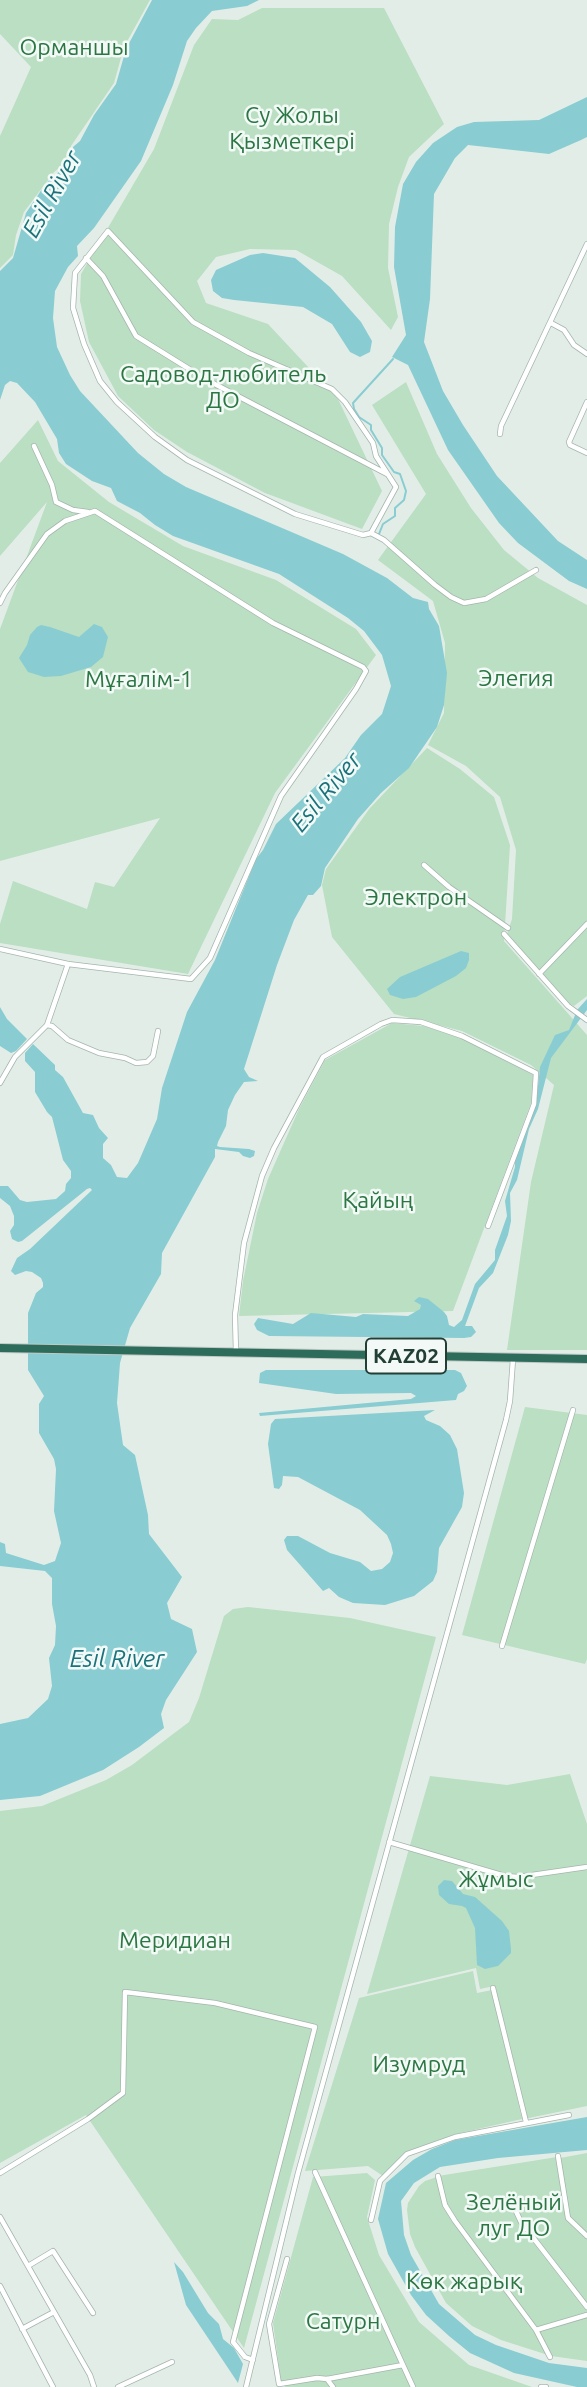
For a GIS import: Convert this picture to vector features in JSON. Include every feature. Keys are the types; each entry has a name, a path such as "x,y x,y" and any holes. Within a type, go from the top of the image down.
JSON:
{"highway":[{"name":"KAZ02","path":"4,1348 587,1359"}],"street":[{"path":"371,533 395,492 395,483 376,456 373,443 345,402 332,389 249,353 193,323 108,231 75,273 73,308 84,344 100,381 117,402 155,437 187,460 295,514 363,535 371,533 384,540 451,597 464,603 486,599 536,570"},
{"path":"500,434 501,426 587,244"},
{"path":"86,258 103,276 136,336 207,380 388,474"},
{"path":"551,323 564,330 575,345 587,354"},
{"path":"587,402 569,441 570,445 587,453"},
{"path":"0,949 68,964 191,979 210,958 281,796 356,689 366,669 273,623 94,512 73,510 56,502 52,485 34,446"},
{"path":"0,603 47,534 65,521 94,512"},
{"path":"424,865 449,887 508,928"},
{"path":"539,974 587,924"},
{"path":"504,934 539,974 586,1019"},
{"path":"0,1083 15,1057 31,1038 47,1025 68,964"},
{"path":"236,1353 234,1315 244,1244 262,1176 274,1148 323,1057 381,1024 392,1020 421,1022 463,1036 536,1073 534,1104 488,1226"},
{"path":"47,1025 68,1040 99,1053 136,1063 147,1062 153,1056 158,1031"},
{"path":"246,2387 298,2174 506,1420 513,1358"},
{"path":"502,1646 573,1410"},
{"path":"389,1842 505,1876 518,1877 587,1867"},
{"path":"493,1988 526,2122"},
{"path":"0,2174 88,2119 123,2093 125,1992 215,2003 315,2027 233,2342 245,2357 253,2360"},
{"path":"371,2220 380,2181 408,2154 455,2137 569,2115"},
{"path":"558,2156 568,2218 587,2236"},
{"path":"315,2172 413,2387"},
{"path":"438,2176 445,2205 536,2330 550,2357"},
{"path":"514,2207 521,2221 587,2307"},
{"path":"0,2217 94,2387"},
{"path":"28,2266 53,2251 93,2313"},
{"path":"287,2259 269,2324 280,2386 403,2365"},
{"path":"0,2286 2,2297 53,2387"},
{"path":"22,2329 54,2312"},
{"path":"536,2330 587,2315"},
{"path":"118,2387 172,2362"},
{"path":"327,2379 333,2387"},
{"path":"541,2387 546,2387"}],"green space":[{"name":"Орманшы","path":"0,0 150,0 124,47 114,83 71,146 67,162 54,172 24,212 13,255 0,268 0,136 31,67 0,34"},
{"path":"262,8 384,8 444,124 409,157 398,187 389,224 388,268 398,317 391,330 342,276 296,250 250,249 216,257 197,281 206,303 268,324 338,399 382,491 362,529 265,493 187,452 154,430 118,396 89,342 80,301 81,274 154,149 194,45 212,19 238,20"},
{"name":"Элегия","path":"406,382 437,454 471,508 504,550 538,578 587,605 587,996 574,1006 507,934 512,919 516,850 500,797 466,766 428,745 444,713 445,643 433,601 378,560 426,494 372,405"},
{"name":"Мұғалім-1","path":"38,420 58,461 109,502 183,546 276,580 356,629 376,655 275,793 188,974 0,943 0,924 13,881 87,909 95,882 114,887 160,818 0,861 0,629 47,502 0,556 0,463"},
{"name":"Электрон","path":"427,748 460,769 494,797 510,845 504,941 587,1035 587,1350 507,1350 531,1182 554,1085 531,1065 462,1031 394,1014 332,937 322,885 326,869 370,808"},
{"name":"Қайың","path":"392,1023 424,1026 461,1038 533,1075 531,1103 453,1311 239,1316 257,1213 268,1179 299,1109 325,1060"},
{"path":"525,1407 587,1415 585,1664 462,1635"},
{"name":"Меридиан","path":"248,1607 350,1618 436,1637 244,2348 86,2115 0,2163 0,1811 42,1806 106,1780 132,1765 189,1722 224,1616 233,1609"},
{"name":"Жұмыс","path":"570,1774 587,1824 587,2106 524,2119 494,1986 480,1989 476,1968 367,1994 430,1776 507,1785"},
{"name":"Изумруд","path":"473,1971 477,1993 492,1990 522,2119 456,2134 406,2152 383,2176 368,2166 305,2171 359,1998"},
{"path":"587,2153 587,2235 570,2218 560,2158"},
{"name":"Зелёный луг ДО","path":"557,2157 567,2218 587,2237 587,2314 537,2328 446,2205 438,2176"},
{"name":"Сатурн","path":"367,2173 375,2180 367,2217 379,2255 419,2322 469,2365 532,2387 285,2387 281,2380 273,2323 313,2177"},
{"name":"Көк жарық","path":"437,2177 444,2206 535,2330 548,2355 501,2340 472,2326 446,2303 415,2247 410,2234 407,2210 408,2203 419,2186"},
{"path":"587,2316 587,2361 551,2356 538,2330"}],"water":[{"name":"Esil River","path":"152,0 259,0 247,6 212,11 187,41 173,85 141,161 94,228 77,246 78,256 68,267 55,291 53,318 57,347 80,391 138,453 164,474 186,487 343,554 387,578 413,598 428,602 439,626 447,673 444,705 437,727 409,768 381,793 358,819 325,868 321,886 313,895 308,895 294,920 244,1069 249,1077 258,1081 244,1082 235,1095 217,1146 249,1149 255,1151 254,1156 250,1158 239,1152 215,1149 215,1157 162,1253 161,1274 130,1328 120,1363 117,1403 123,1445 135,1455 148,1515 149,1534 182,1577 167,1603 171,1619 192,1629 197,1652 166,1700 161,1714 164,1728 139,1747 103,1770 40,1796 0,1800 0,1724 28,1718 48,1699 52,1686 49,1658 55,1645 56,1626 52,1604 52,1578 45,1571 0,1566 0,1542 5,1544 6,1553 44,1565 55,1561 61,1543 54,1511 54,1459 39,1433 39,1404 44,1396 28,1370 28,1313 43,1283 41,1278 32,1272 15,1275 11,1271 17,1258 92,1190 87,1189 22,1241 12,1239 10,1231 14,1225 14,1216 10,1206 0,1198 0,1186 8,1186 20,1200 27,1202 56,1199 65,1191 71,1178 71,1171 63,1160 52,1117 35,1092 35,1072 25,1061 25,1053 33,1044 55,1065 55,1070 63,1077 83,1113 93,1115 108,1138 103,1144 103,1158 111,1165 117,1177 127,1178 138,1163 157,1119 162,1088 187,1012 215,960 256,859 276,824 345,758 361,735 382,714 391,686 382,655 364,631 348,618 279,574 173,536 155,525 140,513 117,501 111,488 92,481 66,464 59,453 57,439 35,402 17,383 10,381 5,385 0,400 0,271 13,258 26,213 46,183 68,164 73,147 80,141 116,84 126,49"},
{"path":"587,97 587,137 581,140 549,154 468,145 455,158 434,194 430,299 424,342 443,391 497,476 558,541 587,560 587,589 569,581 518,543 499,523 448,450 408,365 392,357 406,335 394,267 395,227 403,184 416,162 433,143 457,127 474,122 539,120"},
{"path":"263,253 295,258 330,287 361,322 372,341 370,352 360,357 350,352 332,324 303,307 222,298 213,291 211,280 216,270 250,255"},
{"path":"94,624 102,627 108,637 103,657 91,667 61,676 44,677 28,672 19,658 30,635 41,625 79,637"},
{"path":"461,951 469,953 469,960 466,968 456,976 416,997 403,999 390,995 387,989 400,977"},
{"path":"587,999 587,1010 551,1058 538,1109 529,1129 517,1180 510,1193 511,1221 508,1235 493,1273 479,1288 465,1326 472,1326 476,1332 471,1337 464,1338 269,1336 257,1330 254,1324 258,1318 293,1324 311,1313 356,1317 363,1314 408,1316 420,1309 421,1305 414,1301 419,1297 428,1299 444,1312 449,1325 454,1327 462,1320 475,1284 495,1260 495,1250 507,1216 505,1201 515,1167 515,1156 536,1105 540,1067 555,1035 569,1030 577,1010"},
{"path":"0,1007 7,1019 27,1039 11,1053 0,1046"},
{"path":"266,1370 455,1370 461,1373 467,1386 458,1394 456,1400 260,1416 259,1413 411,1399 416,1396 411,1393 336,1394 259,1383 260,1373"},
{"path":"435,1410 424,1416 450,1435 457,1449 464,1493 462,1507 439,1548 437,1572 433,1581 414,1596 385,1605 353,1603 339,1597 329,1588 323,1591 287,1550 284,1540 287,1536 298,1536 330,1553 360,1562 371,1571 382,1569 390,1562 393,1553 391,1544 387,1535 360,1510 298,1477 283,1476 279,1489 274,1488 268,1444 271,1424 275,1419"},
{"path":"444,1880 452,1881 463,1894 475,1897 502,1921 509,1931 511,1953 498,1966 485,1969 477,1965 475,1928 466,1908 449,1904 439,1895 438,1886"},
{"path":"587,2117 587,2150 498,2158 440,2167 414,2183 401,2201 404,2235 411,2255 439,2304 475,2335 496,2345 549,2363 587,2368 587,2387 577,2387 514,2373 470,2353 449,2336 426,2315 411,2295 388,2254 378,2219 386,2183 413,2160 432,2149 455,2140"},
{"path":"174,2262 208,2313 219,2324 223,2339 234,2348 243,2364 238,2383 186,2305"}],"waterway":[{"path":"379,534 383,524 395,516 395,508 404,500 406,491 400,474 394,472 382,455 382,448 371,430 371,425 359,417 353,403 393,359"}],"park label":[{"name":"Су Жолы Қызметкері","path":"292,128"},
{"name":"Садовод-любитель ДО","path":"223,387"}]}
